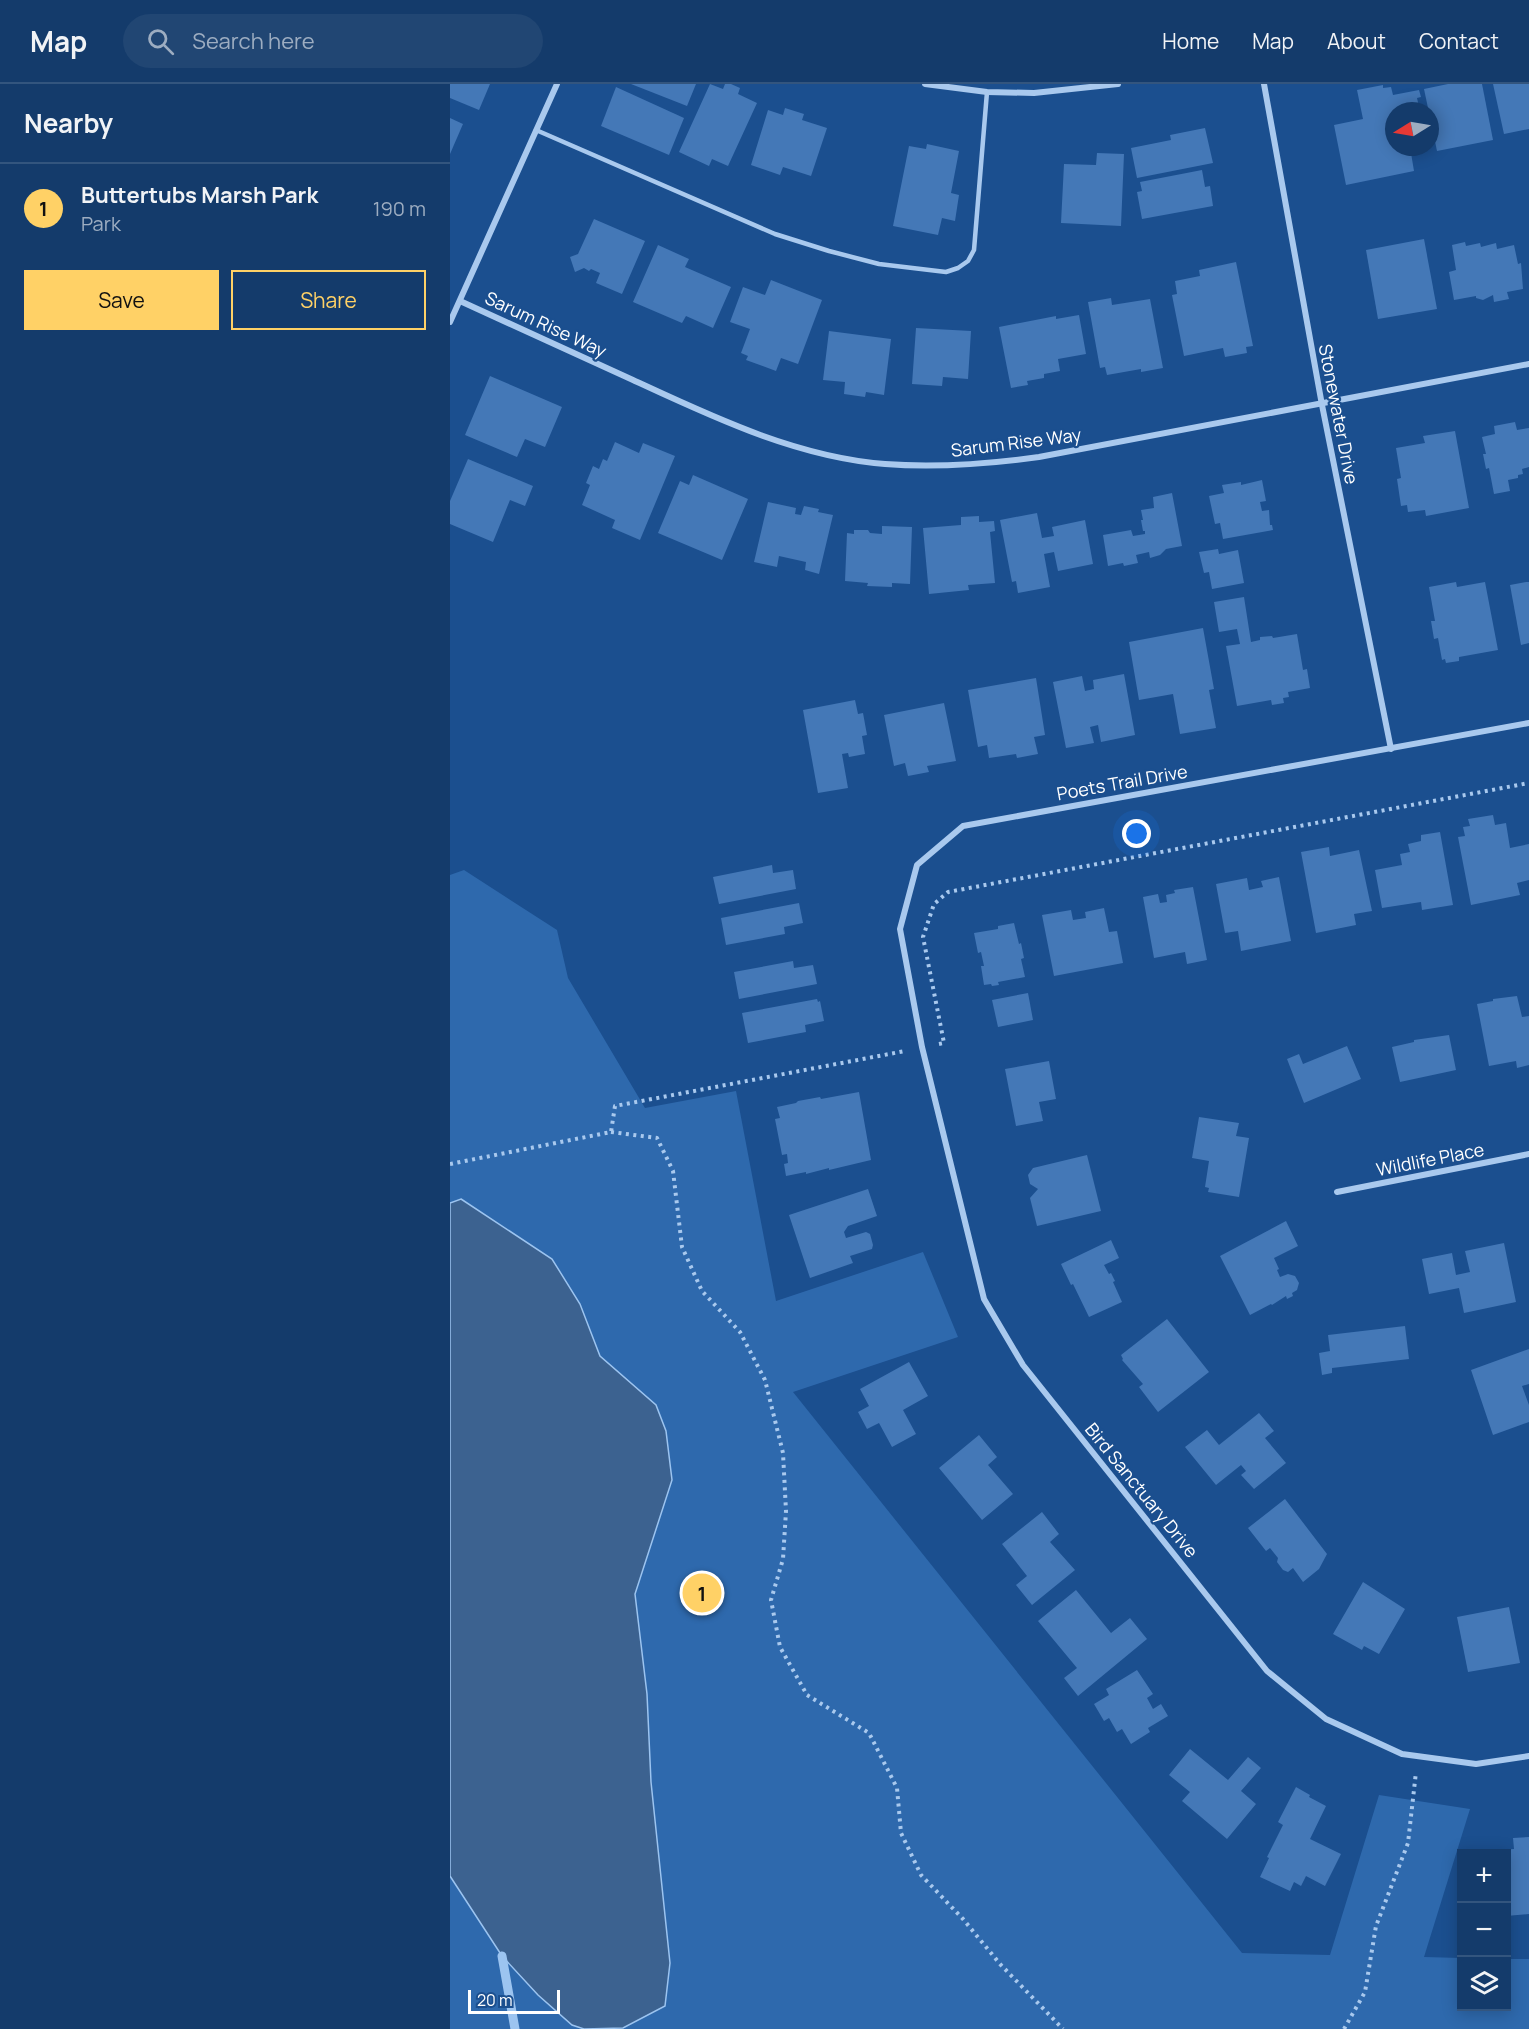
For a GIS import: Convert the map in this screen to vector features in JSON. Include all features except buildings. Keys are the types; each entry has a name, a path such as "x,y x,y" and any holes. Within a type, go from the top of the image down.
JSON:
{"street":[{"path":"450,322 557,84"},
{"path":"925,84 987,92 1034,93 1118,84"},
{"name":"Stonewater Drive","path":"1264,84 1322,405 1390,749"},
{"name":"Sarum Rise Way","path":"460,301 718,419 779,441 832,456 884,464 942,466 1009,461 1322,405 1529,364"},
{"name":"Poets Trail Drive","path":"922,1047 900,929 917,865 963,826 1529,723"},
{"name":"Bird Sanctuary Drive","path":"922,1047 984,1299 1023,1365 1267,1671 1326,1719 1402,1754 1476,1764 1529,1756"},
{"name":"Wildlife Place","path":"1337,1192 1529,1154"}],"lane":[{"path":"536,130 775,234 879,264 946,272 968,261 974,250 987,92"}],"path":[{"path":"611,1132 615,1106 944,1044 923,937 934,904 948,892 1529,783"},
{"path":"450,1164 611,1132 657,1138 673,1171 682,1247 702,1291 740,1332 765,1380 783,1454 786,1511 783,1559 771,1600 780,1647 807,1695 869,1733 897,1788 901,1833 921,1875 963,1919 1000,1965 1063,2029"},
{"path":"1344,2029 1365,1992 1377,1926 1408,1843 1418,1756"}],"shaded area":[{"path":"464,870 557,930 568,978 645,1108 736,1091 776,1301 923,1252 958,1337 793,1392 1242,1953 1330,1955 1379,1795 1470,1809 1424,1957 1457,1958 1457,2011 1511,2011 1511,1959 1529,1959 1529,2029 450,2029 450,875"},
{"path":"461,1199 552,1259 580,1304 600,1356 656,1405 666,1431 672,1480 635,1594 647,1694 651,1782 670,1963 665,2006 623,2028 584,2029 572,2025 538,1995 502,1956 450,1876 450,1203"}],"waterway":[{"path":"502,1956 515,2029"}],"place":[{"name":"Buttertubs Marsh Park","path":"702,1593"}]}
